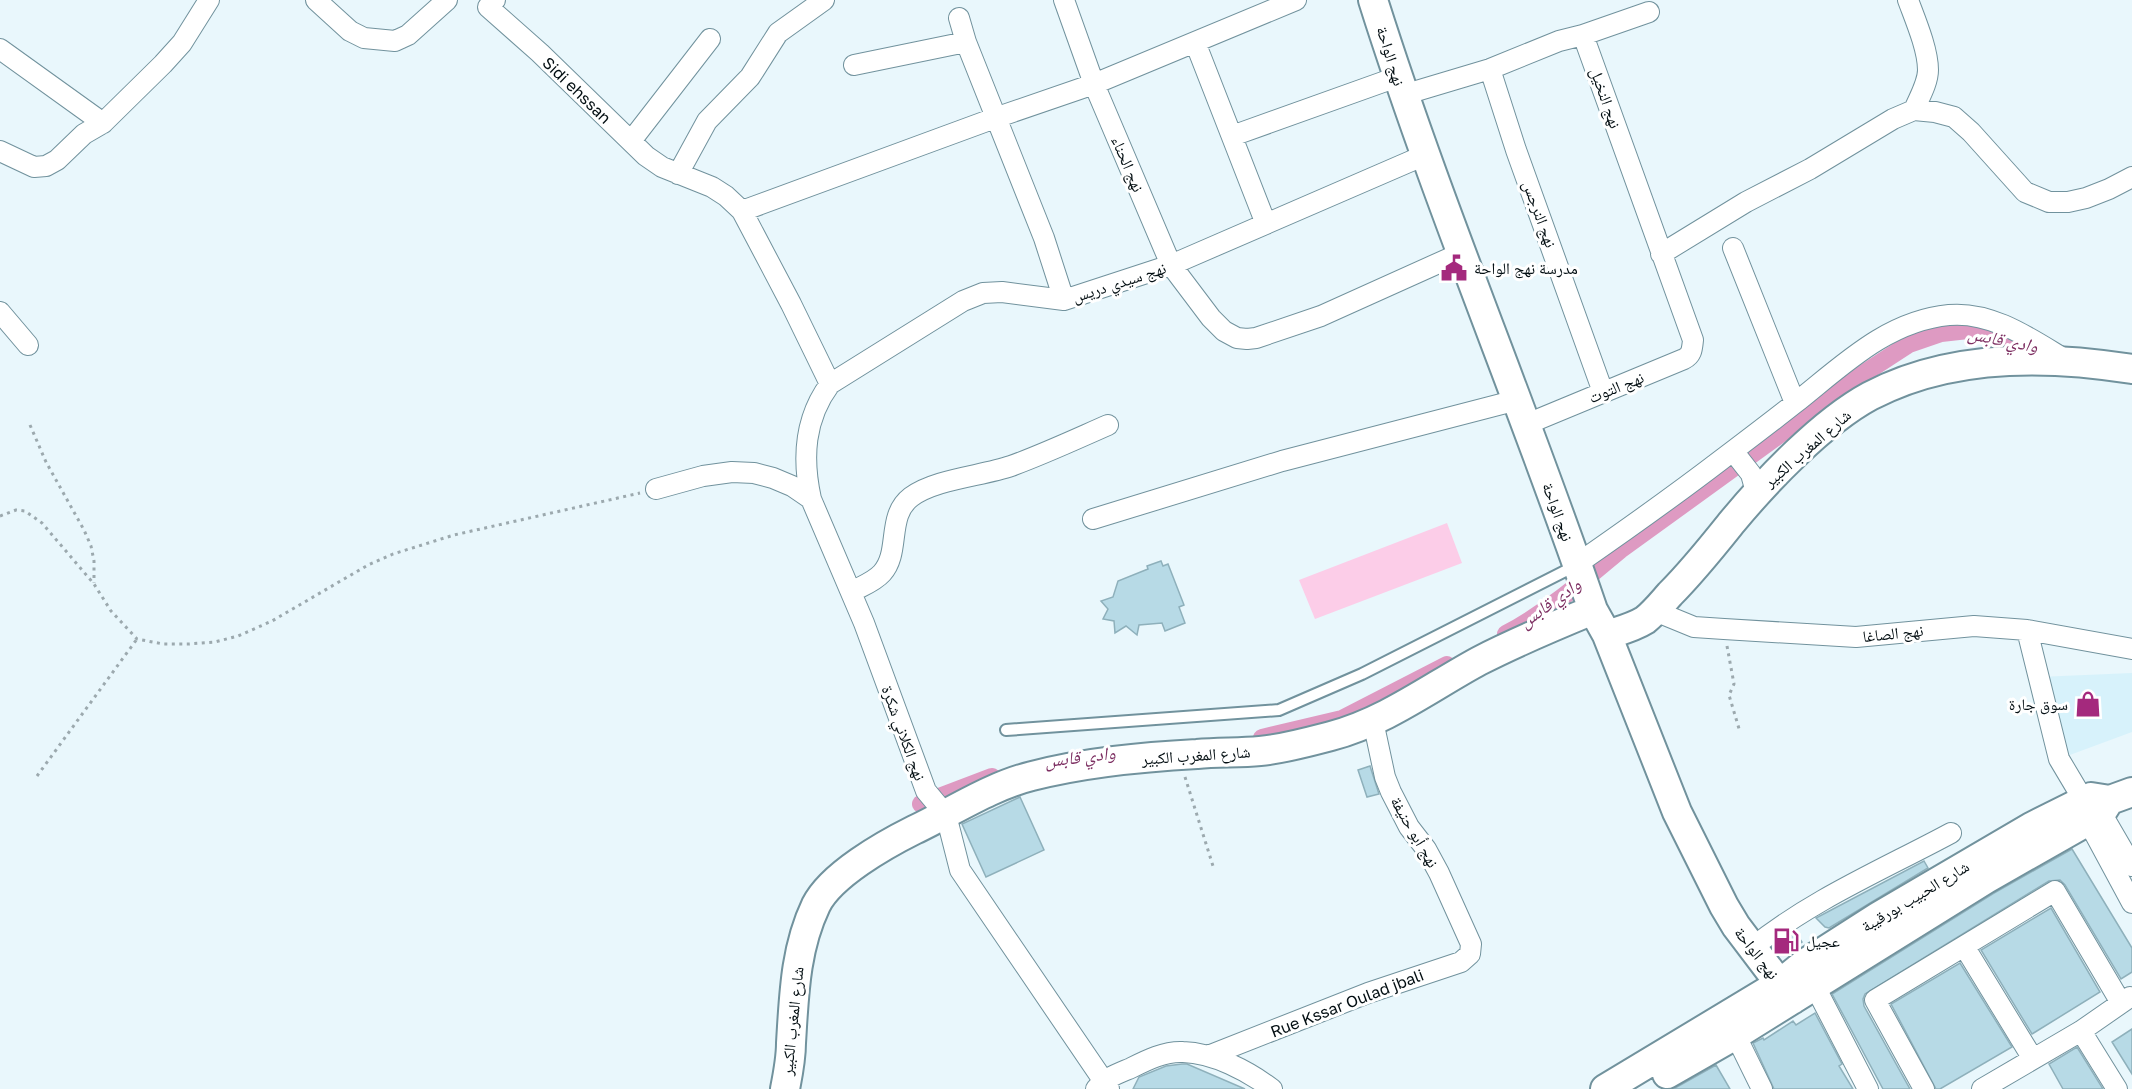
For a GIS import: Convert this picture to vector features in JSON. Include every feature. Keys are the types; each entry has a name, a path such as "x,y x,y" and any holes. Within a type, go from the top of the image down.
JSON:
{"street":[{"path":"0,151 34,166 46,165 57,160 84,134 103,123 182,43 209,0"},
{"path":"315,0 350,31 364,38 395,41 408,35 447,0"},
{"path":"678,174 707,122 750,77 778,33 824,0"},
{"name":"نهج الحناء","path":"1064,0 1094,84 1171,265 1211,318 1224,331 1237,338 1256,338 1321,316 1461,253"},
{"path":"742,212 995,118 1094,84 1296,0"},
{"name":"نهج الواحة","path":"1373,0 1400,86 1578,564 1593,610 1607,635 1677,812 1724,906 1752,948 1798,983"},
{"path":"1908,0 1928,70 1914,110"},
{"name":"Sidi ehssan","path":"488,2 565,80 646,156 662,167 712,187 726,196 742,212 830,384"},
{"path":"1232,136 1400,86 1490,69 1559,41 1649,12"},
{"path":"959,18 995,118 1044,238 1064,300"},
{"name":"نهج النخيل","path":"1583,35 1660,254 1693,340"},
{"path":"631,141 710,39"},
{"path":"854,65 966,42"},
{"path":"1195,42 1266,224"},
{"path":"0,49 103,123"},
{"name":"نهج النرجس","path":"1490,69 1516,150 1603,392"},
{"path":"1660,254 1746,202 1810,169 1893,119 1914,110 1935,111 1954,117 1971,132 2025,192 2049,202 2068,202 2086,198 2132,177"},
{"name":"نهج سيدي دريس","path":"811,499 807,477 807,436 812,415 830,384 963,301 983,293 1002,292 1064,300 1171,265 1425,155"},
{"path":"1733,248 1795,403"},
{"path":"0,312 28,345"},
{"path":"1578,564 1665,504 1875,341 1903,325 1951,315 1974,317 2016,330 2068,361"},
{"name":"نهج التوت","path":"1093,519 1282,461 1522,412 1603,392 1689,357 1693,340"},
{"name":"شارع المغرب الكبير","path":"1607,635 1643,621 1655,611 1702,561 1756,492 1833,421 1868,397 1904,381 1964,366 1995,362 2068,361 2132,369"},
{"path":"851,592 872,582 884,572 890,557 897,516 910,497 940,483 1010,466 1108,425"},
{"path":"1733,451 1751,474 1756,492"},
{"path":"656,489 703,476 732,472 754,473 792,486 811,499"},
{"name":"نهج الكلاني شكرة","path":"811,499 851,592 926,791 946,815 960,870 1103,1086"},
{"name":"شارع المغرب الكبير","path":"785,1089 791,1046 794,984 807,928 818,902 838,879 870,855 991,792 1029,777 1078,766 1178,755 1262,751 1333,736 1373,721 1535,633 1593,610"},
{"name":"نهج الصاغا","path":"1655,611 1694,627 1856,637 1974,626 2027,630 2132,649"},
{"path":"2027,630 2059,759 2098,804 2132,866"},
{"name":"نهج أبو حنيفة","path":"1373,721 1385,777 1391,792 1408,826 1426,849 1439,873 1468,939"},
{"path":"2098,804 2132,903"},
{"name":"شارع الحبيب بورقيبة","path":"1641,1089 1731,1025 1798,983 1986,879 2098,804"},
{"path":"1752,948 1777,928 1815,905 1951,833"},
{"path":"1924,1089 1875,1000 2055,891 2126,1000 2081,1030 1982,1089"},
{"name":"Rue Kssar Oulad jbali","path":"1209,1056 1368,993 1461,962 1472,949 1468,939"},
{"path":"1964,945 2033,1059"},
{"path":"1798,983 1868,1089"},
{"path":"1731,1025 1762,1089"},
{"name":"شارع الحبيب بورقيبة","path":"1605,1089 1731,1025"},
{"path":"2081,1030 2117,1089"},
{"path":"1103,1086 1165,1054 1184,1052 1209,1056 1255,1076 1272,1089"}],"lane":[{"path":"1006,730 1279,710 1362,674 1578,564"}],"path":[{"path":"30,425 46,462 91,546 94,561 94,584"},
{"path":"0,516 16,510 25,511 33,516 94,584 111,611 137,639 163,644 189,644 215,642 238,636 272,621 368,565 393,554 454,536 656,489"},
{"path":"1724,629 1734,684 1729,695 1740,732"},
{"path":"37,776 137,639"},
{"path":"1178,755 1214,866"}],"shaded area":[{"path":"1447,523 1462,563 1315,619 1299,580"},
{"name":"سوق جارة","path":"2132,673 2132,732 2059,759 2038,677"}],"building":[{"path":"1161,561 1163,566 1168,564 1184,605 1179,607 1185,623 1165,631 1162,623 1139,625 1137,635 1126,626 1115,633 1114,621 1103,619 1108,609 1101,601 1113,597 1118,581"},
{"path":"1370,766 1379,794 1367,797 1358,770"},
{"path":"1020,797 1044,850 986,877 962,824"},
{"path":"2072,849 2132,948 2132,972 2121,979 2065,885 2060,880 2049,881 1865,994 1864,1006 1910,1089 1883,1089 1832,994 1994,893"},
{"path":"1924,861 1928,868 1829,928 1816,918"},
{"path":"2051,908 2100,992 2032,1034 1981,950"},
{"path":"1795,932 1802,942 1789,951 1785,946 1776,952 1773,947"},
{"path":"1960,963 2012,1047 1940,1089 1936,1089 1891,1004"},
{"path":"1815,1013 1842,1064 1839,1066 1853,1089 1774,1089 1753,1043 1763,1038 1764,1040 1793,1021 1796,1025"},
{"path":"2132,1029 2132,1074 2112,1042"},
{"path":"2077,1047 2103,1089 2063,1089 2049,1064"},
{"path":"1187,1064 1245,1089 1133,1089 1139,1077 1166,1066"},
{"path":"1716,1065 1730,1089 1673,1089 1675,1088"}],"waterway":[{"name":"وادي قابس","path":"1506,634 1551,606 1620,550 1866,372 1909,344 1941,333 1968,330 2034,346"},
{"name":"وادي قابس","path":"1262,738 1342,719 1447,665"},
{"name":"وادي قابس","path":"921,804 992,777"}],"place":[{"name":"مدرسة نهج الواحة","path":"1454,268"},
{"name":"سوق جارة","path":"2088,704"},
{"name":"عجيل","path":"1786,941"}]}
